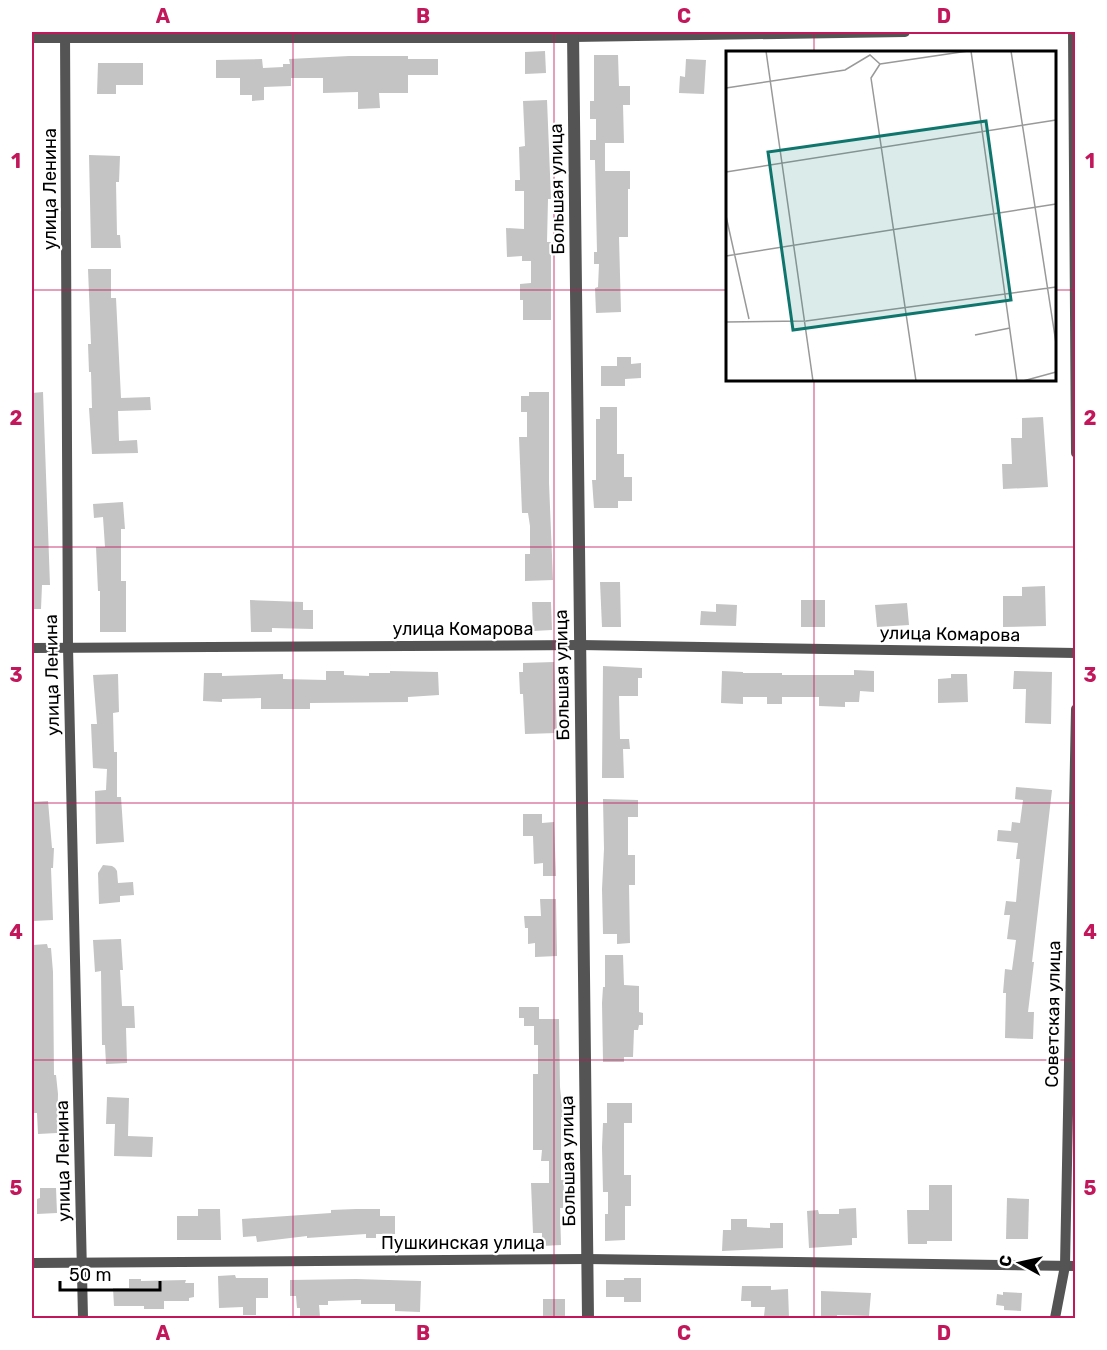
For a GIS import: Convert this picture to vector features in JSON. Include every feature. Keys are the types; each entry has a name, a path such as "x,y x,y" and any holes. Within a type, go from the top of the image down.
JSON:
{"street":[{"path":"32,37 65,34 905,32"},
{"path":"1073,32 1076,453"},
{"name":"улица Ленина","path":"65,34 68,647 83,1318"},
{"name":"Большая улица","path":"573,34 588,1318"},
{"name":"улица Комарова","path":"32,648 580,645 1076,652"},
{"name":"Советская улица","path":"1055,1318 1070,1266 1076,709"},
{"name":"Пушкинская улица","path":"32,1263 587,1259 1070,1266"}],"building":[{"path":"545,51 546,73 525,74 525,52"},
{"path":"594,55 618,55 619,86 630,86 630,105 623,105 624,143 605,143 605,171 630,171 628,237 619,237 621,312 596,313 595,288 598,287 599,264 594,264 594,252 597,252 595,160 590,160 590,140 596,140 596,119 590,119 590,101 594,101"},
{"path":"408,56 408,59 438,59 438,75 408,75 408,93 379,93 380,108 358,109 358,92 323,93 323,78 291,78 291,86 264,87 264,100 252,101 252,95 240,95 240,78 216,78 216,60 262,59 263,68 283,67 283,64 290,64 289,59"},
{"path":"686,59 706,60 704,94 679,93 680,76 685,77"},
{"path":"98,63 143,63 143,85 116,85 116,94 97,94"},
{"path":"547,100 551,199 548,199 547,242 551,242 551,320 523,320 520,284 531,283 531,261 522,261 522,256 507,257 506,228 524,229 524,191 515,191 515,180 520,180 519,147 525,146 523,101"},
{"path":"89,155 120,156 119,182 116,182 117,235 120,235 121,248 91,248"},
{"path":"88,269 111,269 111,298 116,298 121,398 150,397 151,410 118,411 119,441 137,440 138,453 92,454 89,408 92,408 88,344 91,344"},
{"path":"617,357 631,357 631,364 641,363 641,378 625,379 625,386 601,386 601,366 617,366"},
{"path":"43,392 50,585 42,585 41,609 32,609 32,393"},
{"path":"529,392 549,392 549,483 553,580 525,581 525,554 530,554 530,526 528,513 522,513 519,437 527,437 527,412 521,412 521,396 529,396"},
{"path":"600,407 617,407 617,454 624,454 624,477 632,477 632,501 618,501 618,508 594,508 592,480 596,480 596,419 600,419"},
{"path":"1043,417 1048,487 1003,489 1002,464 1012,464 1011,438 1022,438 1022,418"},
{"path":"123,502 125,529 121,529 121,581 126,581 126,632 100,632 100,591 98,591 96,547 105,547 103,517 94,518 93,504"},
{"path":"600,582 620,582 621,627 602,627"},
{"path":"1045,586 1046,626 1003,627 1003,596 1022,596 1022,587"},
{"path":"250,600 303,602 303,610 313,610 313,629 272,628 272,632 251,632"},
{"path":"801,600 825,600 825,627 801,627"},
{"path":"532,602 551,602 552,630 533,631"},
{"path":"907,603 909,625 877,627 875,605"},
{"path":"716,604 737,605 736,626 700,625 701,611 716,612"},
{"path":"554,662 557,733 525,734 523,694 520,694 519,672 523,672 523,663"},
{"path":"603,666 642,668 642,678 638,678 638,696 619,696 620,739 629,739 630,749 623,749 624,778 602,778"},
{"path":"854,670 874,671 874,692 860,691 859,702 845,702 845,707 819,706 819,697 782,697 782,704 767,704 767,697 743,697 743,704 721,703 722,671 782,673 782,675 854,675"},
{"path":"326,671 344,671 344,675 369,676 369,673 390,673 390,671 438,672 439,695 408,697 408,702 310,703 310,709 261,709 261,698 222,699 222,702 203,701 204,673 222,673 222,676 283,674 283,679 326,680"},
{"path":"1014,671 1052,672 1051,724 1025,723 1026,689 1013,689"},
{"path":"118,674 119,712 113,713 114,752 117,752 117,797 121,797 124,842 96,844 95,791 106,790 107,769 93,768 91,724 97,724 93,675"},
{"path":"951,674 967,674 968,702 938,703 938,679 951,678"},
{"path":"1016,787 1052,790 1028,1012 1034,1012 1033,1039 1005,1038 1006,993 1003,993 1005,969 1012,970 1016,940 1007,939 1010,915 1004,915 1006,901 1016,902 1020,859 1016,859 1018,843 997,841 998,830 1011,831 1012,822 1020,823 1023,800 1015,799"},
{"path":"603,799 638,800 638,817 628,817 628,855 635,855 635,885 629,885 630,943 617,944 617,934 603,934"},
{"path":"48,801 52,848 54,848 53,868 51,868 53,920 33,921 32,802"},
{"path":"523,814 542,814 542,823 554,822 556,876 543,876 543,863 534,864 533,836 523,836"},
{"path":"103,865 115,868 118,883 133,882 134,895 120,896 120,902 99,904 98,873"},
{"path":"540,899 556,899 557,956 535,957 535,943 528,944 528,928 525,928 524,916 541,916"},
{"path":"121,939 122,1006 134,1006 135,1028 126,1028 127,1063 106,1064 105,1045 102,1045 101,971 95,972 93,940"},
{"path":"47,944 48,948 51,948 53,972 54,1075 56,1075 58,1094 57,1133 38,1134 37,1113 32,1113 32,955 33,945"},
{"path":"605,955 623,955 624,985 639,986 639,1012 643,1013 643,1025 639,1025 638,1030 634,1030 633,1057 624,1057 624,1062 603,1062 602,1003 603,987 605,987"},
{"path":"519,1007 539,1007 539,1019 559,1019 563,1117 561,1117 561,1180 564,1180 563,1208 560,1208 561,1245 542,1246 542,1233 533,1233 531,1183 549,1183 549,1161 541,1161 542,1150 533,1150 533,1074 538,1074 538,1045 534,1045 534,1026 524,1026 524,1018 519,1018"},
{"path":"107,1097 129,1098 128,1136 153,1137 152,1157 114,1156 115,1124 106,1124"},
{"path":"607,1103 632,1103 632,1123 624,1123 624,1175 631,1175 631,1206 625,1206 625,1240 605,1241 608,1192 603,1192 602,1147 603,1123 607,1123"},
{"path":"929,1185 952,1185 952,1241 908,1244 907,1210 929,1210"},
{"path":"40,1188 56,1188 57,1213 37,1214"},
{"path":"1007,1198 1029,1199 1028,1239 1006,1239"},
{"path":"856,1208 857,1238 852,1238 852,1245 809,1248 807,1211 818,1210 819,1214 839,1214 839,1209"},
{"path":"198,1209 220,1209 221,1240 177,1240 177,1216 198,1216"},
{"path":"380,1209 380,1216 395,1216 395,1234 376,1234 376,1238 366,1238 366,1234 307,1238 307,1236 257,1242 256,1236 243,1237 242,1219 331,1213 331,1210"},
{"path":"731,1219 747,1219 747,1227 770,1228 770,1223 783,1223 783,1248 722,1251 723,1230 731,1230"},
{"path":"235,1275 236,1278 268,1278 268,1298 256,1298 256,1315 243,1315 243,1307 219,1308 218,1276"},
{"path":"624,1278 641,1278 641,1302 624,1302 624,1297 606,1297 606,1280 624,1280"},
{"path":"129,1279 186,1280 185,1283 194,1283 194,1297 189,1298 189,1301 164,1301 164,1309 114,1306 113,1288 129,1288"},
{"path":"290,1280 421,1281 420,1312 395,1311 395,1304 361,1304 361,1300 328,1301 328,1305 319,1305 320,1317 300,1318 296,1296 290,1296"},
{"path":"742,1286 771,1286 771,1290 788,1289 789,1318 764,1316 765,1307 751,1307 751,1301 741,1301"},
{"path":"821,1291 871,1293 869,1316 837,1315 837,1318 821,1318"},
{"path":"1003,1292 1022,1293 1021,1311 1004,1310 1004,1306 996,1305 997,1294 1003,1295"},
{"path":"543,1299 565,1299 565,1318 543,1318"}]}
